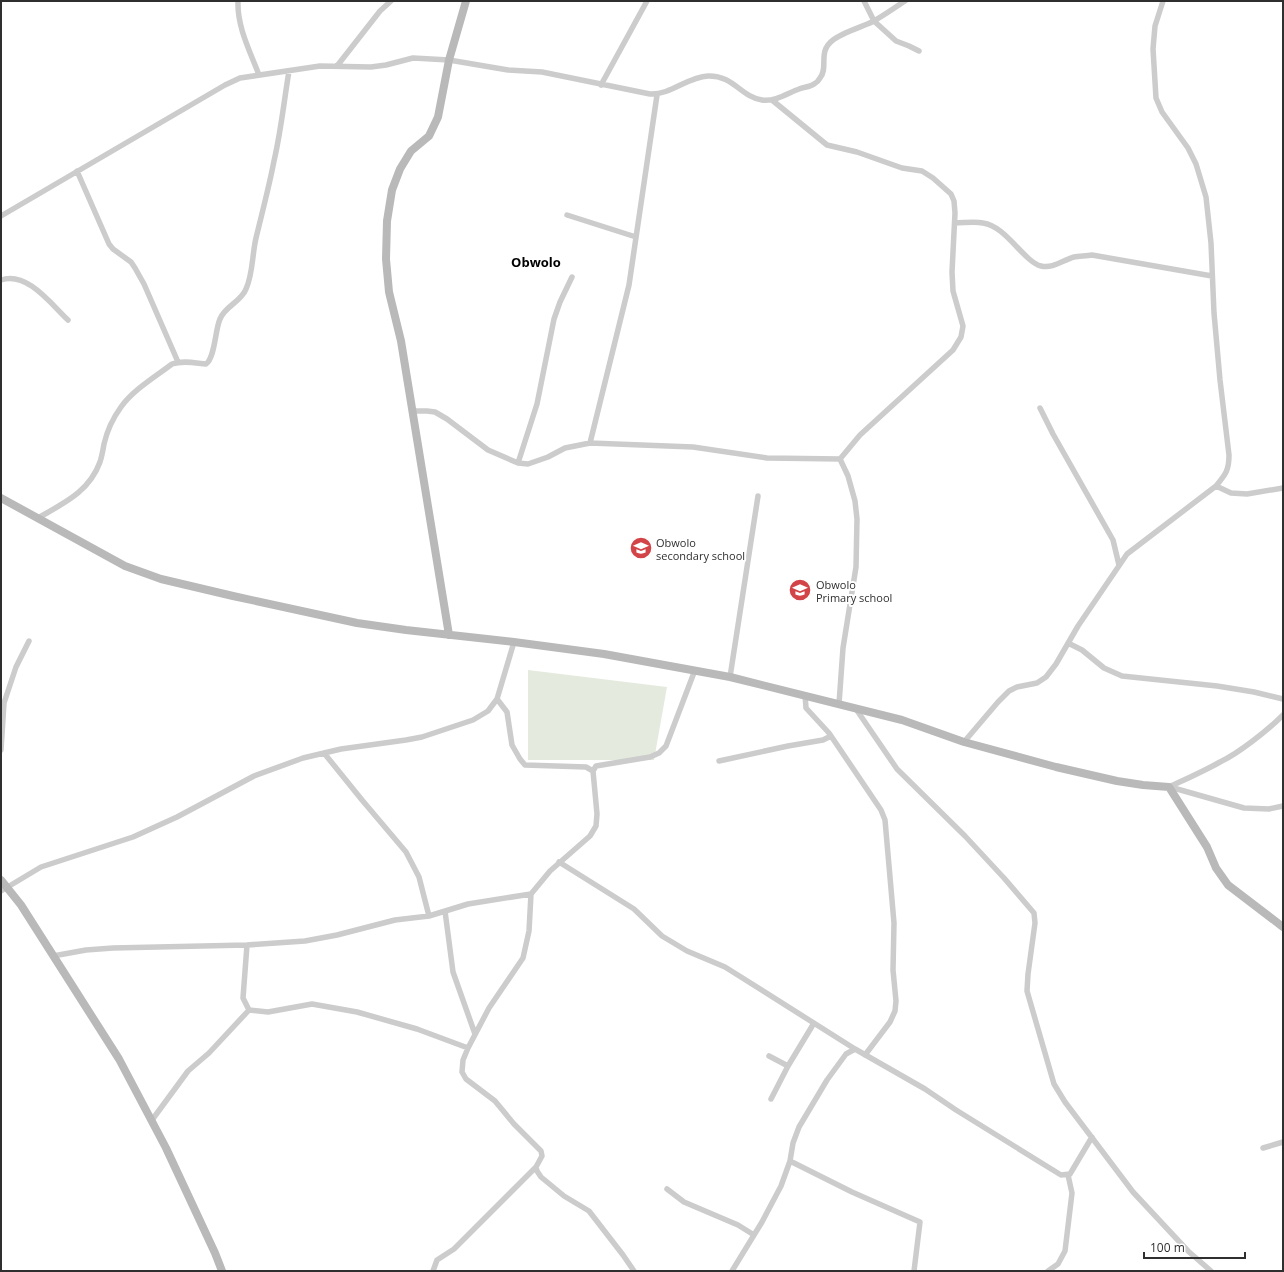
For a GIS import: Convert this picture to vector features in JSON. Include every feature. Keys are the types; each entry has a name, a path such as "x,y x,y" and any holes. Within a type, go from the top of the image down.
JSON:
{"street":[{"path":"238,1 242,30 259,75"},
{"path":"337,66 380,11 391,1"},
{"path":"449,635 401,341 390,292 386,259 387,221 392,190 400,169 411,151 429,136 438,117 449,60 466,1"},
{"path":"601,84 647,1"},
{"path":"864,1 874,21 896,41 919,51"},
{"path":"1,216 225,85 240,78 320,66 386,65 414,58 449,60 508,70 542,72 657,95 696,79 706,76 718,76 728,80 752,96 762,100 772,100 800,88 813,85 821,78 824,53 827,46 834,39 874,21 905,1"},
{"path":"964,742 1009,691 1017,687 1038,683 1046,677 1127,554 1216,486 1226,473 1229,466 1219,372 1211,243 1206,197 1196,164 1188,148 1162,112 1156,98 1153,49 1155,26 1163,1"},
{"path":"38,518 79,493 92,480 101,461 104,444 110,425 121,407 132,395 172,364 178,362 206,364 209,362 221,317 246,290 250,277 254,247 274,163 289,71"},
{"path":"590,443 629,285 657,95"},
{"path":"772,100 827,145 857,152 902,168 922,171 933,178 951,194 954,201 955,223 952,272 954,291 963,326 961,337 953,350 860,435 840,459"},
{"path":"77,171 109,244 113,249 131,262 141,279 178,362"},
{"path":"567,215 636,237"},
{"path":"955,223 983,223 994,227 1014,242 1031,260 1041,266 1052,266 1074,257 1092,255 1212,276"},
{"path":"1,280 15,277 26,281 68,320"},
{"path":"518,464 537,404 554,319 572,277"},
{"path":"1040,408 1053,434 1113,540 1119,565"},
{"path":"413,411 435,412 447,419 488,450 518,464 528,464 548,457 565,448 590,443 693,447 767,458 840,459"},
{"path":"839,704 843,648 856,567 857,519 855,501 848,476 840,459"},
{"path":"1216,486 1232,493 1247,494 1283,488"},
{"path":"730,677 758,496"},
{"path":"1,498 125,566 161,579 357,623 604,654 730,677 902,720 964,742 1056,767 1117,781 1169,787 1244,808 1269,809 1283,806"},
{"path":"1,750 4,703 16,667 29,641"},
{"path":"4,889 41,867 133,837 171,820 254,776 303,758 341,749 422,737 473,720 488,711 497,699 514,642"},
{"path":"1068,643 1082,650 1104,668 1122,676 1217,686 1254,692 1283,699"},
{"path":"433,1271 437,1260 454,1249 536,1167 542,1156 540,1151 514,1124 496,1101 466,1080 462,1072 463,1060 475,1034 490,1008 523,958 529,930 531,894 550,871 590,836 596,826 597,814 593,771 596,766 650,758 659,753 666,746 695,670"},
{"path":"804,695 806,708 831,736 881,810 885,820 894,923 893,970 896,1001 895,1011 890,1022 865,1055"},
{"path":"497,699 507,712 512,745 525,765 586,767 593,771"},
{"path":"856,708 897,769 966,836 1034,913 1035,922 1027,990 1054,1084 1065,1102 1133,1192 1188,1251 1211,1271"},
{"path":"1169,787 1222,762 1283,716"},
{"path":"719,761 823,740 831,736"},
{"path":"324,753 406,852 419,877 429,916"},
{"path":"1169,787 1207,847 1216,868 1228,884 1283,927"},
{"path":"560,862 634,909 662,936 687,952 725,967 855,1049 924,1089 1061,1175 1068,1175"},
{"path":"1,880 4,889 21,906 119,1059 152,1120 215,1253 222,1271"},
{"path":"53,956 86,950 113,948 247,945 305,941 337,935 395,920 429,916 468,904 531,894"},
{"path":"445,911 453,972 475,1034"},
{"path":"247,945 243,998 249,1010"},
{"path":"249,1010 268,1012 312,1004 364,1014 416,1029 468,1048"},
{"path":"152,1120 188,1071 209,1053 249,1010"},
{"path":"772,1099 788,1066 814,1023"},
{"path":"732,1271 781,1186 790,1161 793,1143 799,1127 827,1080 846,1054 855,1049"},
{"path":"769,1056 788,1066"},
{"path":"1048,1271 1058,1264 1065,1251 1072,1193 1068,1175 1092,1137"},
{"path":"1263,1148 1283,1142"},
{"path":"790,1161 852,1192 920,1222 914,1271"},
{"path":"536,1167 541,1177 550,1185 588,1212 634,1271"},
{"path":"667,1189 684,1202 738,1225 754,1235"}],"shaded area":[{"path":"528,670 667,687 654,760 528,760"}],"place":[{"name":"Obwolo secondary school","path":"641,548"},
{"name":"Obwolo Primary school","path":"800,590"}],"district":[{"name":"Obwolo","path":"536,262"}]}
